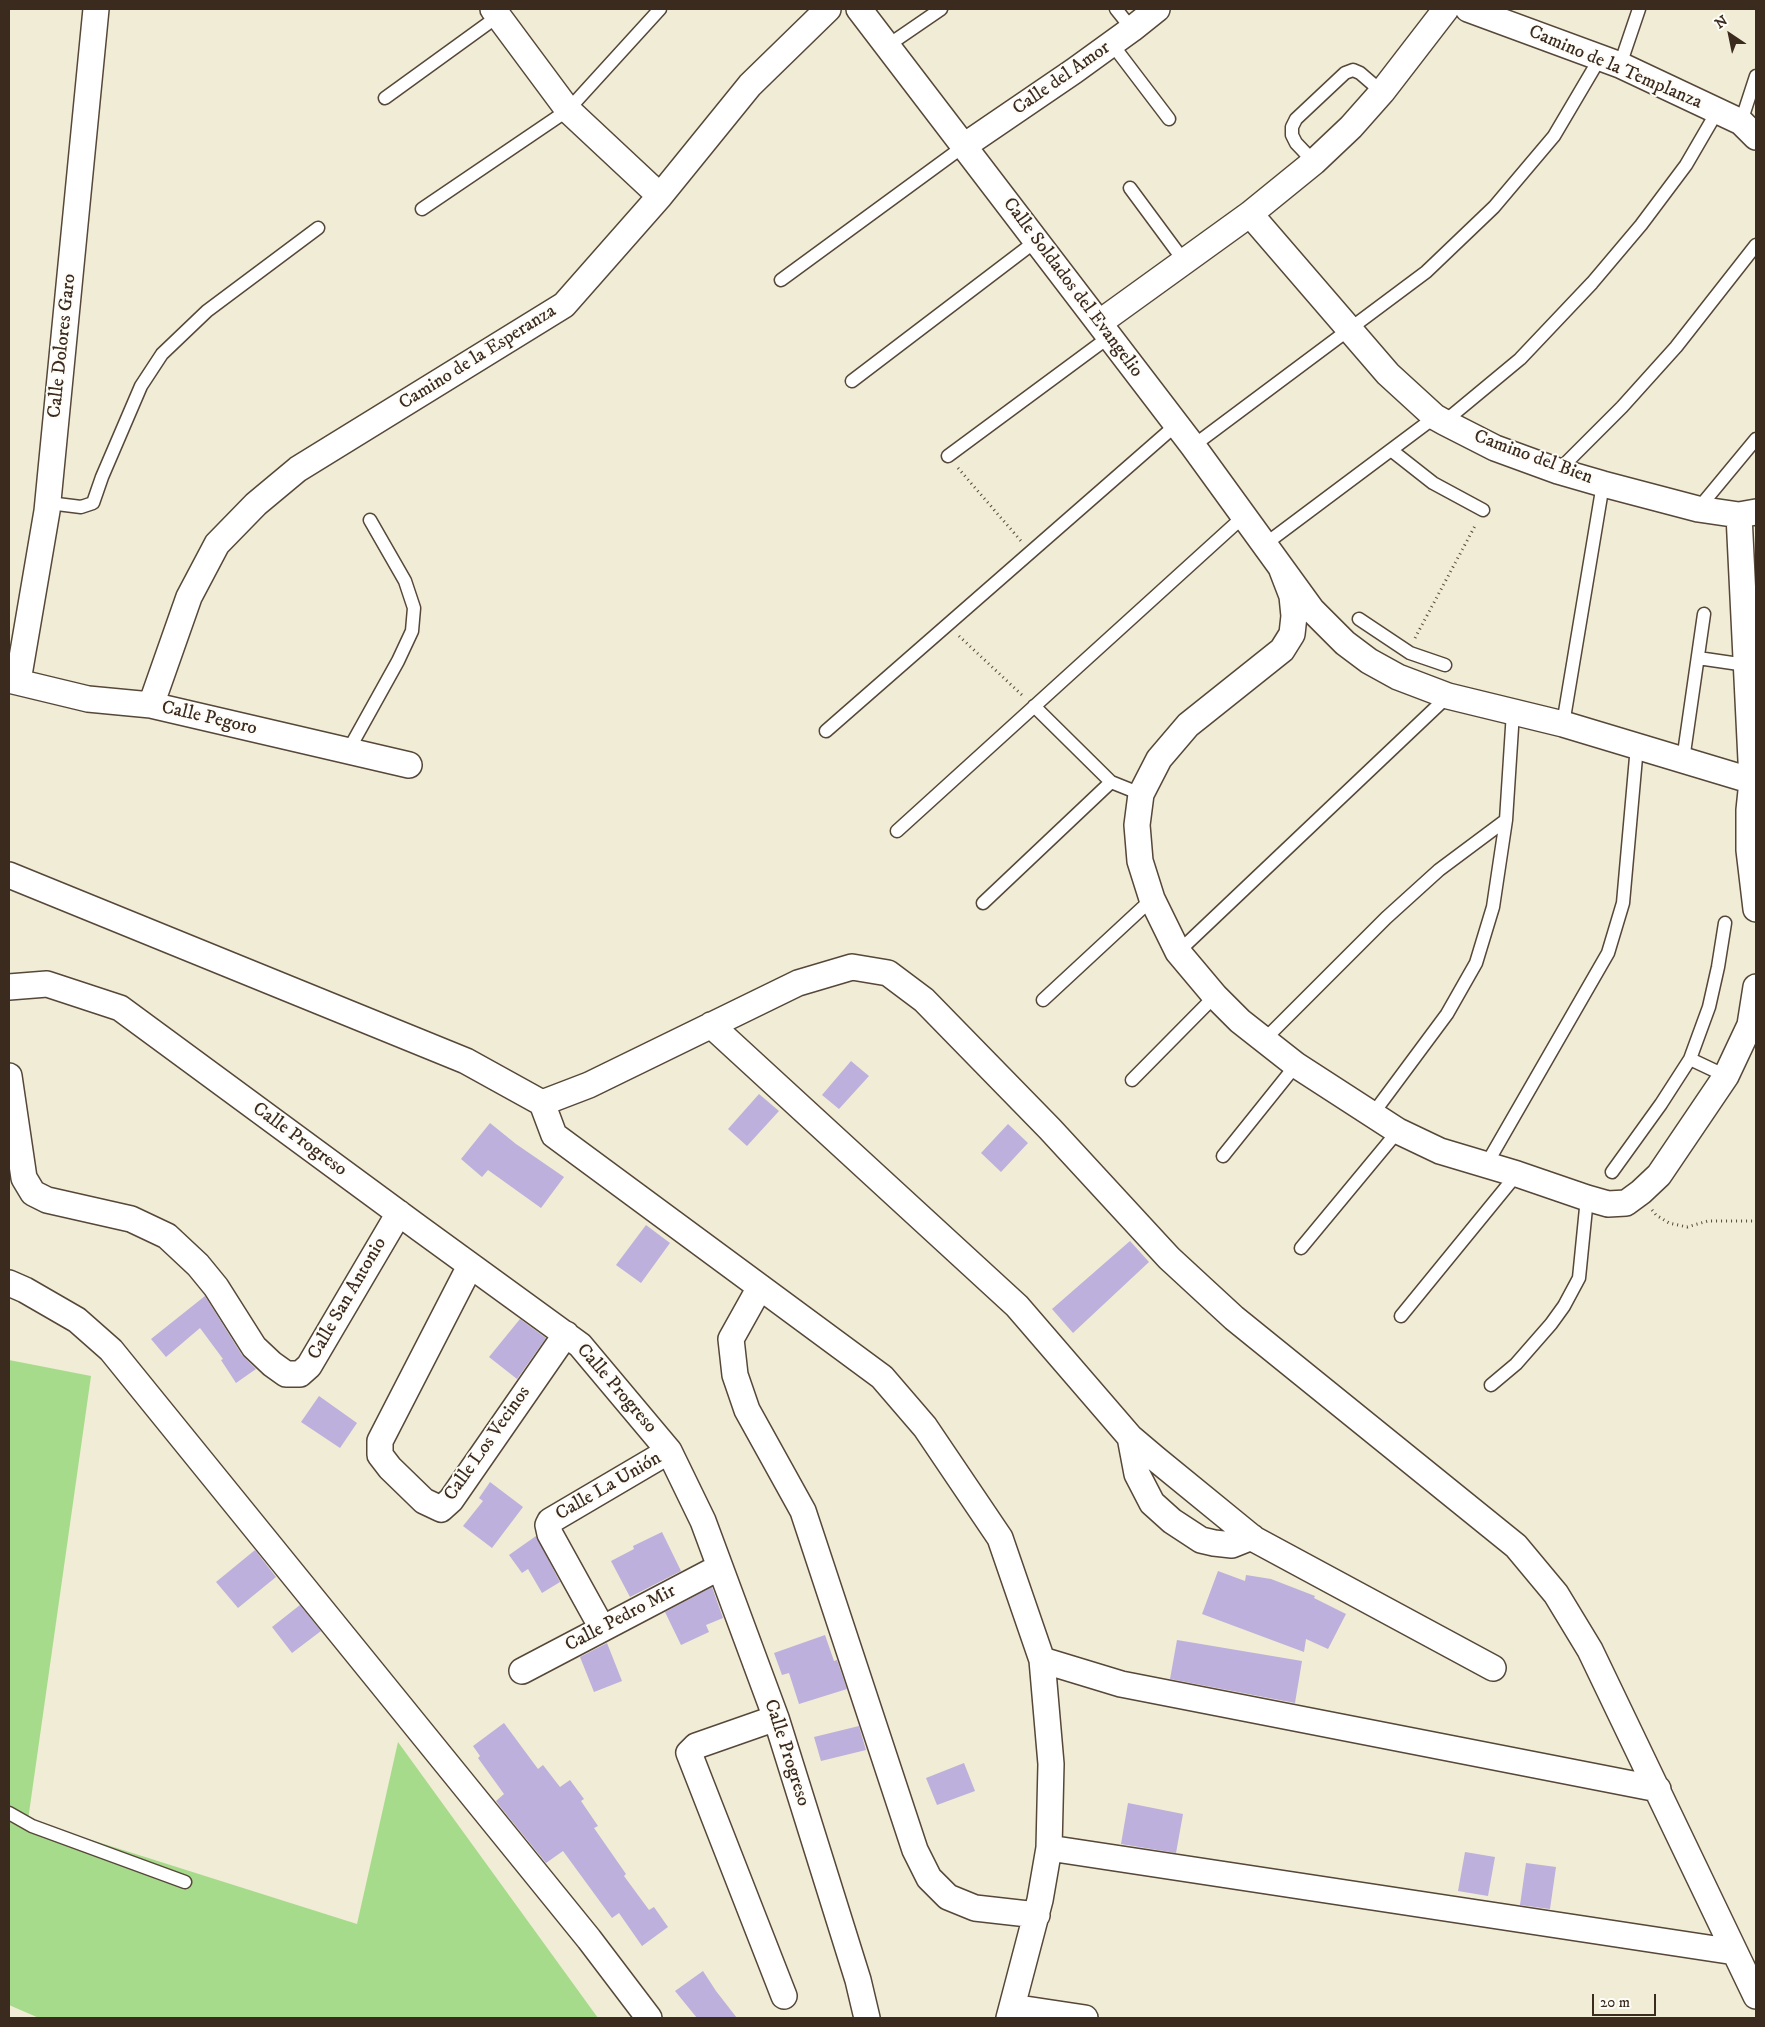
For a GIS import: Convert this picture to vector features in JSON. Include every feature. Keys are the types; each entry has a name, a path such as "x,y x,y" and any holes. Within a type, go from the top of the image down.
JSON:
{"street":[{"name":"Calle Dolores Garo","path":"13,681 47,511 96,9"},
{"name":"Camino de la Esperanza","path":"151,705 189,597 216,544 256,504 298,469 564,305 660,196 750,85 828,9"},
{"name":"Calle Soldados del Evangelio","path":"859,9 1193,446 1282,570"},
{"name":"Calle del Amor","path":"964,146 1112,44 1157,9"},
{"path":"1104,330 1184,261 1250,214 1314,162 1351,127 1382,92 1446,9"},
{"name":"Camino de la Templanza","path":"1468,9 1610,61 1718,110 1751,122"},
{"path":"500,11 568,110 660,196"},
{"name":"Camino del Bien","path":"1250,214 1388,374 1439,420 1495,448 1558,471 1698,509 1748,514"},
{"path":"1748,514 1746,665 1754,782 1749,810 1749,850 1756,909"},
{"path":"1282,570 1312,610 1345,643 1369,661 1404,665 1448,696 1562,724 1754,782"},
{"path":"1282,570 1292,596 1294,616 1292,634 1282,650 1188,725 1159,759 1141,794 1137,825 1140,861 1152,899 1178,952 1215,996 1240,1021 1296,1065 1372,1115 1398,1131 1440,1151 1608,1204 1626,1203 1641,1192 1659,1174 1726,1076 1750,1026 1756,987"},
{"name":"Calle Pegoro","path":"13,681 88,699 151,705 409,765"},
{"path":"9,875 466,1061 542,1103 554,1135 882,1377 925,1428 1000,1538 1042,1660 1051,1764 1049,1848 1037,1915 1011,2013 1085,2018"},
{"path":"542,1103 590,1085 798,983 852,967 888,973 924,1000 1050,1129 1169,1258 1234,1318 1516,1546 1556,1594 1590,1650 1756,1996"},
{"name":"Calle Progreso","path":"9,987 46,984 120,1008 580,1345 669,1452 703,1521 776,1718 858,1980 868,2018"},
{"path":"710,1026 1017,1306 1130,1437 1252,1537 1493,1668"},
{"name":"Calle San Antonio","path":"9,1076 24,1178 33,1193 47,1200 131,1219 167,1236 198,1265 216,1287 254,1347 286,1374 300,1374 309,1366 399,1213"},
{"name":"Calle Los Vecinos","path":"470,1266 380,1441 380,1455 390,1468 424,1501 441,1510 451,1500 566,1334"},
{"path":"9,1283 77,1320 111,1350 590,1939 648,2018"},
{"path":"760,1287 731,1339 735,1375 747,1410 803,1511 915,1850 929,1878 948,1897 975,1908 1037,1915"},
{"path":"1130,1437 1137,1474 1152,1503 1172,1521 1201,1540 1214,1543 1232,1545 1252,1537"},
{"name":"Calle La Unión","path":"602,1628 550,1534 548,1525 550,1521 669,1452"},
{"name":"Calle Pedro Mir","path":"522,1672 720,1567"},
{"path":"1042,1660 1121,1684 1658,1790"},
{"path":"776,1718 696,1746 689,1753 784,1996"},
{"path":"1049,1848 1735,1952"}],"lane":[{"path":"422,209 568,110 660,9"},
{"path":"887,46 941,9"},
{"path":"1116,9 1132,29"},
{"path":"1193,446 1426,272 1494,207 1554,136 1610,61 1639,9"},
{"path":"385,98 500,11"},
{"path":"1112,44 1169,119"},
{"path":"1314,162 1296,143 1292,135 1292,127 1296,119 1345,72 1353,70 1360,73 1382,92"},
{"path":"1751,122 1756,76"},
{"path":"1264,545 1391,450 1439,420 1520,359 1592,283 1641,225 1680,172 1718,110"},
{"path":"781,280 964,146"},
{"path":"1130,188 1184,261"},
{"path":"47,511 57,504 81,507 93,503 102,477 141,386 162,354 207,311 318,228"},
{"path":"852,381 1036,241"},
{"path":"1558,471 1622,407 1676,347 1756,245"},
{"path":"948,456 1104,330"},
{"path":"826,730 948,626 1176,425"},
{"path":"1698,509 1756,440"},
{"path":"1391,450 1434,483 1483,510"},
{"path":"1562,724 1603,484"},
{"path":"897,831 1244,516"},
{"path":"348,751 398,661 412,631 414,608 405,581 370,520"},
{"path":"1682,760 1704,614"},
{"path":"1359,619 1404,665 1445,665"},
{"path":"1698,658 1746,665"},
{"path":"1178,952 1448,696"},
{"path":"1034,706 1111,782 1141,794"},
{"path":"1372,1115 1447,1014 1476,963 1493,907 1506,820 1513,712"},
{"path":"1486,1165 1608,954 1623,903 1637,746"},
{"path":"983,903 1111,782"},
{"path":"1264,1040 1386,918 1439,870 1506,820"},
{"path":"1043,1000 1152,899"},
{"path":"1612,1172 1661,1104 1690,1059 1709,1007 1725,923"},
{"path":"1132,1080 1215,996"},
{"path":"1690,1059 1726,1076"},
{"path":"1223,1156 1296,1065"},
{"path":"1301,1248 1398,1131"},
{"path":"1401,1316 1517,1174"},
{"path":"1491,1385 1516,1364 1551,1324 1564,1306 1579,1278 1587,1198"},
{"path":"9,1813 32,1826 185,1882"}],"path":[{"path":"948,456 1031,552"},
{"path":"1404,665 1417,633 1483,510"},
{"path":"948,626 1034,706"},
{"path":"1641,1192 1656,1215 1669,1223 1687,1227 1708,1221 1756,1221"}],"green space":[{"path":"9,1360 91,1376 28,1820 357,1924 398,1742 598,2018 39,2018 9,2005"}],"building":[{"path":"851,1061 869,1076 839,1109 822,1095"},
{"path":"759,1094 779,1111 747,1146 728,1129"},
{"path":"490,1123 516,1144 564,1177 541,1208 488,1170 482,1177 461,1159"},
{"path":"1008,1124 1028,1143 1001,1172 981,1153"},
{"path":"646,1225 670,1243 641,1283 616,1265"},
{"path":"1130,1241 1149,1262 1073,1333 1052,1309"},
{"path":"205,1296 242,1355 256,1369 236,1383 221,1360 223,1359 200,1328 166,1357 151,1339"},
{"path":"520,1319 546,1338 517,1379 489,1357"},
{"path":"319,1396 357,1423 340,1448 301,1422"},
{"path":"490,1482 523,1507 492,1548 463,1526 483,1501 479,1498"},
{"path":"662,1532 681,1571 630,1597 611,1561 634,1549 633,1546"},
{"path":"536,1536 560,1582 542,1593 528,1569 522,1573 509,1555"},
{"path":"255,1550 276,1577 238,1608 216,1582"},
{"path":"1218,1571 1245,1581 1246,1575 1271,1579 1315,1596 1314,1598 1346,1614 1328,1649 1306,1639 1304,1652 1202,1614"},
{"path":"712,1587 723,1618 706,1625 709,1632 681,1645 665,1612"},
{"path":"300,1605 321,1631 292,1653 272,1627"},
{"path":"825,1635 834,1661 837,1660 847,1689 799,1704 789,1673 782,1675 774,1653"},
{"path":"1177,1640 1302,1661 1295,1703 1170,1679"},
{"path":"607,1643 622,1681 594,1692 580,1657"},
{"path":"504,1723 538,1769 543,1765 560,1787 570,1780 584,1799 581,1801 598,1826 594,1828 626,1874 624,1876 649,1910 654,1907 668,1927 642,1946 619,1913 612,1918 563,1851 546,1863 496,1801 504,1794 478,1758 480,1756 473,1746"},
{"path":"859,1726 866,1750 821,1761 814,1737"},
{"path":"964,1763 975,1791 937,1805 926,1778"},
{"path":"1128,1803 1183,1814 1176,1853 1121,1844"},
{"path":"1465,1852 1495,1857 1488,1896 1458,1891"},
{"path":"1526,1863 1556,1867 1550,1909 1520,1905"},
{"path":"703,1971 737,2018 697,2018 675,1991"}]}
